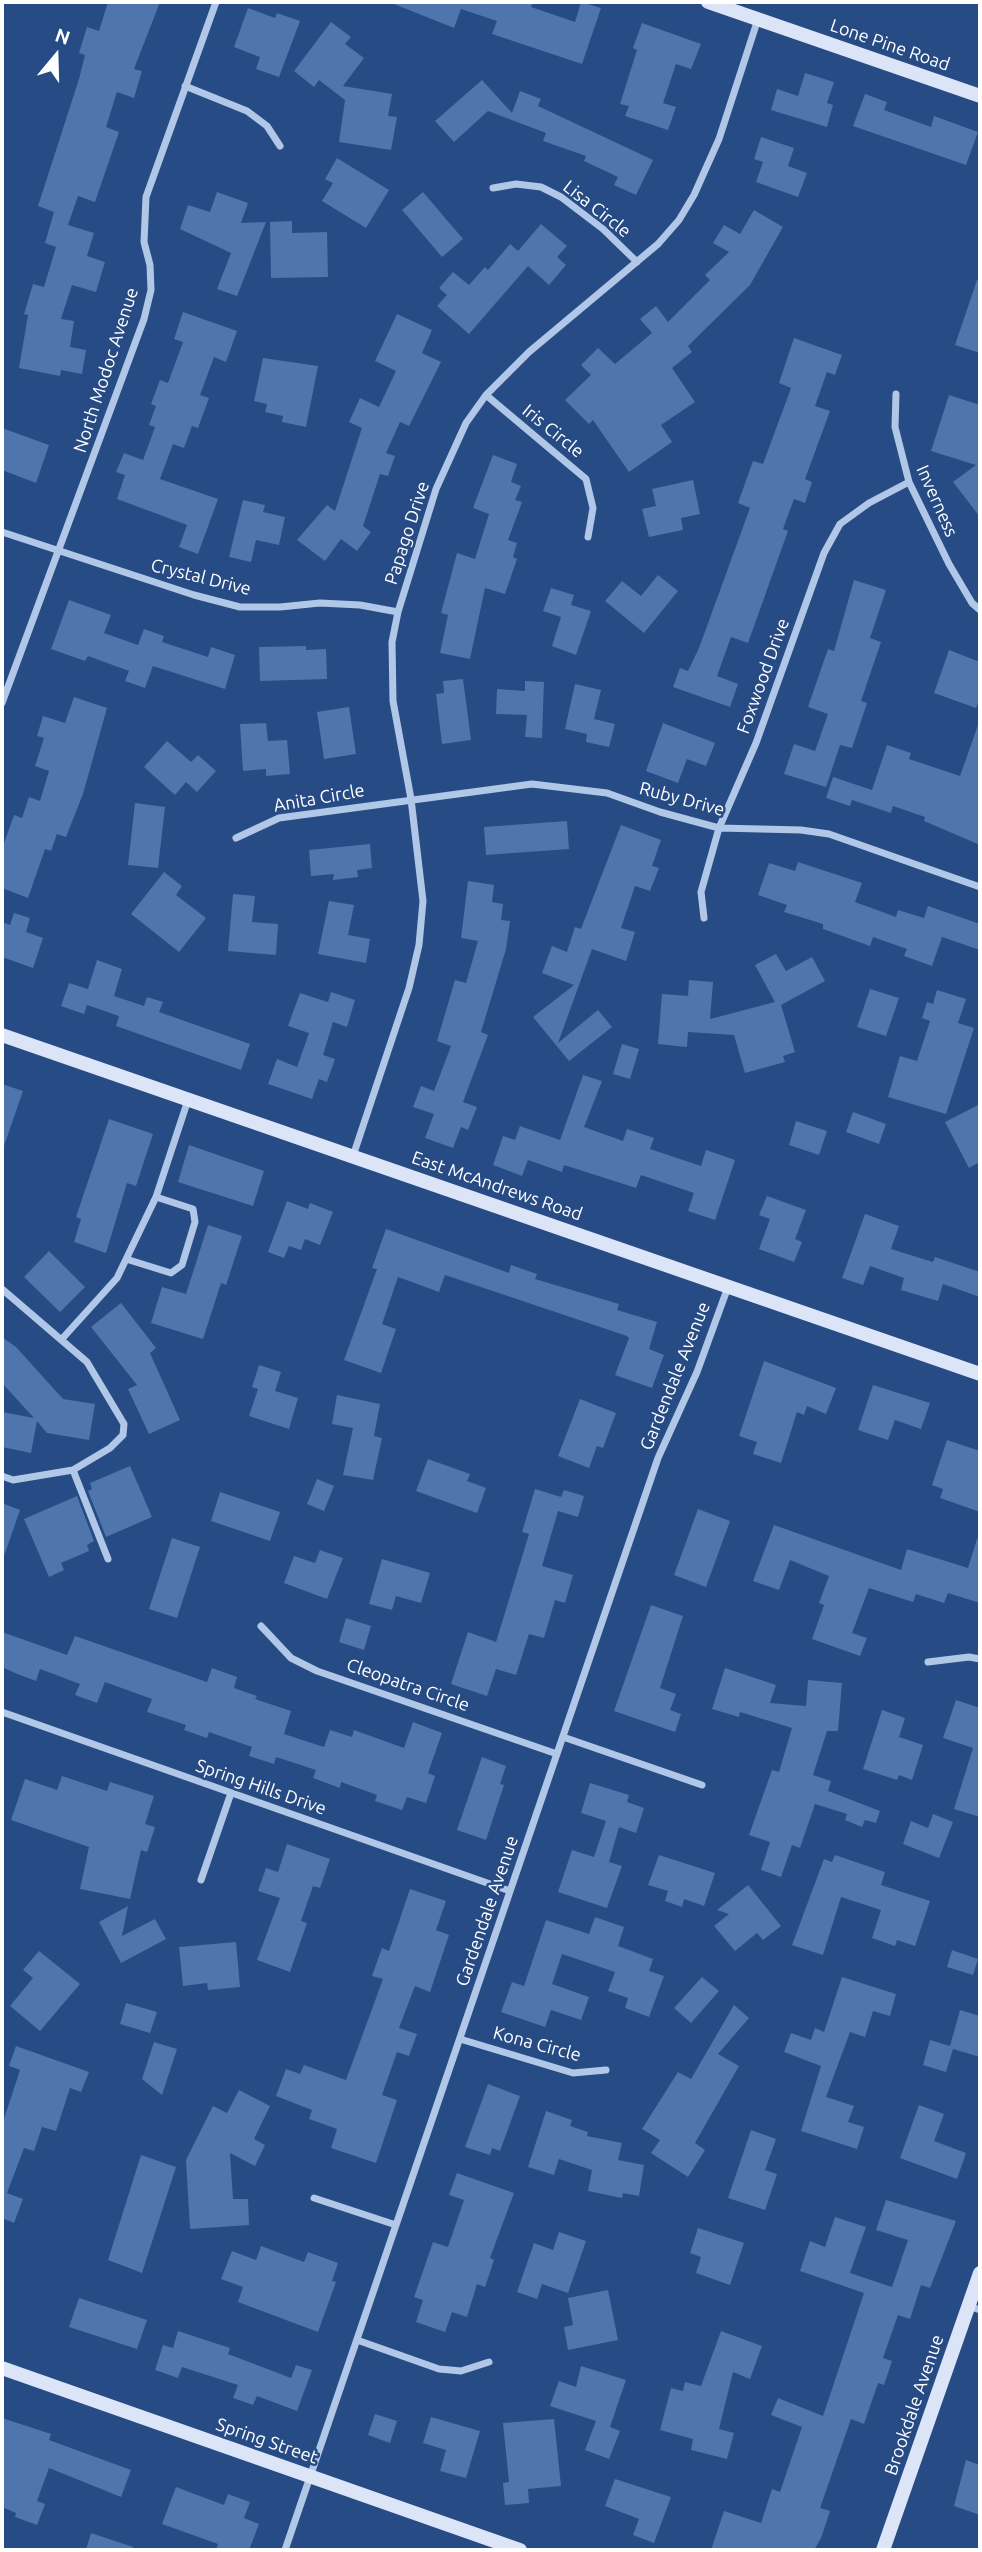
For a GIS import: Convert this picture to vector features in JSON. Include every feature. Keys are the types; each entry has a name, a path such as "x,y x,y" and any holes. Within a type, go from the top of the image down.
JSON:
{"street":[{"name":"North Modoc Avenue","path":"2,703 144,319 151,290 150,265 144,242 146,197 216,2"},
{"name":"Lone Pine Road","path":"708,2 980,96"},
{"name":"Papago Drive","path":"353,1156 409,988 419,945 423,901 411,799 393,701 392,642 398,612 441,478 466,423 486,395 529,352 637,262 679,220 694,195 719,139 758,19"},
{"path":"185,86 247,111 267,126 280,146"},
{"name":"Lisa Circle","path":"494,188 516,184 541,187 551,192 603,229 637,262"},
{"name":"Inverness","path":"896,394 895,427 909,482 949,564 972,604 980,610"},
{"name":"Iris Circle","path":"486,395 586,479 593,508 588,537"},
{"name":"Foxwood Drive","path":"704,918 701,892 719,828 756,743 824,553 840,524 869,503 909,482"},
{"name":"Crystal Drive","path":"2,532 240,607 320,603 360,605 398,612"},
{"name":"Ruby Drive","path":"411,799 533,784 579,788 607,793 660,812 719,828 801,830 829,834 980,887"},
{"name":"Anita Circle","path":"236,838 279,818 411,799"},
{"name":"East McAndrews Road","path":"2,1035 980,1374"},
{"path":"61,1340 117,1278 156,1197 188,1100"},
{"path":"126,1259 171,1273 182,1265 195,1222 193,1209 156,1197"},
{"name":"Gardendale Avenue","path":"285,2550 658,1458 698,1372 728,1287"},
{"path":"2,1289 87,1362 124,1424 123,1436 110,1448 73,1470 13,1480 2,1476"},
{"path":"73,1470 108,1559"},
{"name":"Cleopatra Circle","path":"261,1626 290,1658 317,1671 557,1754"},
{"path":"928,1662 969,1657 980,1659"},
{"name":"Spring Hills Drive","path":"2,1712 510,1891"},
{"path":"563,1737 702,1785"},
{"path":"201,1880 231,1793"},
{"name":"Kona Circle","path":"460,2039 573,2073 606,2070"},
{"path":"314,2198 397,2225"},
{"name":"Brookdale Avenue","path":"883,2550 975,2308 980,2273"},
{"path":"357,2340 439,2369 461,2371 489,2362"},
{"name":"Spring Street","path":"2,2368 520,2550"}],"building":[{"path":"108,2 160,2 134,69 142,71 134,98 117,92 106,127 119,132 95,202 78,196 68,225 94,233 87,256 105,262 96,292 72,285 61,319 74,321 70,347 86,350 82,374 61,370 60,376 19,368 28,315 24,314 33,284 44,287 56,247 45,243 54,212 38,206 79,79 85,55 79,53 87,27 99,31"},
{"path":"389,2 533,2 531,7 575,22 581,2 601,8 582,64 492,34 497,21 461,9 454,28"},
{"path":"248,8 275,18 277,13 300,21 279,77 256,69 260,57 234,47"},
{"path":"331,22 351,37 345,44 364,58 343,86 392,94 388,116 397,117 391,150 339,142 345,100 319,80 314,87 294,71"},
{"path":"642,23 701,44 691,69 676,64 663,103 676,107 668,130 625,116 629,106 620,104 637,50 633,48"},
{"path":"805,73 834,82 827,103 833,105 827,127 771,110 777,89 798,96"},
{"path":"482,80 512,113 520,91 541,99 538,106 653,160 636,195 614,185 618,177 584,161 586,156 543,141 546,133 488,111 454,142 435,121"},
{"path":"865,94 887,102 884,110 931,127 934,116 978,132 966,165 853,126"},
{"path":"761,137 794,148 788,166 807,173 798,197 756,182 763,162 754,159"},
{"path":"337,158 389,190 366,228 322,201 333,183 325,179"},
{"path":"217,192 248,203 241,223 266,222 237,296 217,289 231,253 180,229 188,205 210,212"},
{"path":"423,192 463,239 442,257 402,210"},
{"path":"754,210 783,227 750,285 688,346 692,352 672,368 695,402 661,425 672,442 629,472 593,420 589,424 565,400 591,375 581,365 598,348 615,364 652,333 640,319 656,306 668,322 710,280 705,275 729,252 713,243 724,225 740,234"},
{"path":"292,221 292,233 327,232 328,277 271,278 270,222"},
{"path":"541,224 567,246 557,257 566,265 549,285 528,266 469,334 437,306 447,295 439,288 453,272 469,285 485,267 488,270 510,244 518,251"},
{"path":"977,280 980,280 980,353 955,345"},
{"path":"183,312 237,331 226,362 214,357 200,395 209,398 198,428 192,426 184,448 173,444 160,479 218,499 198,554 179,547 187,525 117,499 125,475 116,472 124,453 143,460 155,427 149,425 156,406 151,404 160,380 168,383 183,342 174,339"},
{"path":"397,314 432,330 422,353 441,362 409,426 400,422 386,453 395,456 388,476 380,474 363,526 371,532 357,551 341,539 325,561 297,540 327,505 335,511 362,428 349,422 360,398 379,407 396,371 375,361"},
{"path":"794,338 842,355 835,375 827,372 815,406 830,411 805,479 812,482 805,503 794,499 783,529 788,531 748,643 731,637 717,676 738,684 730,707 673,687 680,668 688,671 699,648 750,508 738,503 753,461 763,464 791,388 779,383"},
{"path":"263,358 318,366 306,427 282,422 283,416 265,412 267,404 254,401"},
{"path":"949,395 980,405 980,517 953,482 976,465 931,451"},
{"path":"2,428 49,445 36,483 2,470"},
{"path":"493,455 517,464 511,482 521,486 515,500 522,502 508,540 517,543 513,557 517,559 505,594 485,588 470,659 440,653 448,615 441,613 457,553 475,559 489,514 473,508"},
{"path":"693,480 700,514 681,518 683,530 649,537 642,509 656,506 652,489"},
{"path":"243,500 265,505 263,512 285,517 279,545 256,540 251,562 229,557"},
{"path":"658,575 678,591 644,633 605,601 622,581 641,596"},
{"path":"854,580 886,590 870,638 881,642 861,701 867,703 852,748 840,745 826,787 784,774 794,744 815,751 828,714 808,707 828,649 834,651"},
{"path":"551,588 574,595 571,605 591,611 576,655 552,646 561,617 543,611"},
{"path":"69,600 111,615 104,633 138,645 144,629 164,636 162,642 208,657 211,647 235,655 225,689 153,666 145,688 125,681 129,671 88,656 85,661 51,649"},
{"path":"306,646 306,650 326,649 327,679 260,681 259,647"},
{"path":"949,650 980,662 980,697 976,708 934,693"},
{"path":"463,679 471,740 442,744 436,694 444,693 443,681"},
{"path":"525,681 544,682 542,738 525,737 527,715 496,714 497,689 525,691"},
{"path":"575,684 601,690 594,719 615,724 609,747 586,742 587,734 565,729"},
{"path":"74,697 107,708 83,794 66,837 57,834 51,851 45,849 28,898 2,888 2,849 14,815 22,818 29,797 40,801 49,771 35,766 44,738 37,736 43,716 65,723"},
{"path":"349,707 356,754 324,759 317,712"},
{"path":"266,723 268,741 287,740 290,774 266,776 266,769 243,771 240,724"},
{"path":"663,723 715,743 706,766 687,759 678,783 646,771"},
{"path":"978,725 980,845 924,821 925,817 893,806 891,813 852,800 850,806 826,798 833,777 872,790 887,745 911,753 909,759 960,776"},
{"path":"167,741 191,762 198,755 216,771 197,792 186,782 175,795 144,767"},
{"path":"135,803 165,807 158,868 128,865"},
{"path":"567,821 569,849 486,855 484,827"},
{"path":"621,825 661,840 652,866 659,868 650,891 635,886 621,928 635,932 626,961 592,949 558,1043 598,1010 612,1027 569,1061 533,1017 574,985 542,973 552,946 567,952 575,927 581,929"},
{"path":"370,844 372,868 357,870 358,877 333,880 334,874 311,876 309,850"},
{"path":"798,862 862,883 855,902 896,917 898,910 924,918 928,906 980,924 980,950 942,937 932,966 904,956 907,949 873,937 870,946 823,929 823,924 784,912 787,905 758,895 769,863 795,871"},
{"path":"164,872 182,886 176,895 206,918 179,952 131,914"},
{"path":"468,881 494,885 492,902 503,904 501,920 510,921 506,949 481,1032 488,1035 463,1102 477,1107 468,1130 461,1127 453,1148 425,1138 434,1114 413,1107 421,1086 434,1091 451,1046 437,1041 455,980 466,983 478,941 461,938"},
{"path":"233,894 255,896 252,922 278,924 276,955 228,951"},
{"path":"329,901 354,905 348,935 370,939 366,963 318,954"},
{"path":"14,913 30,918 26,932 43,938 33,968 2,957 2,922 10,925"},
{"path":"776,954 786,971 812,957 825,981 781,1005 795,1052 783,1056 785,1062 745,1073 734,1035 688,1032 687,1047 658,1044 662,994 688,996 689,980 713,982 710,1019 775,1002 755,965"},
{"path":"97,960 122,969 114,996 144,1006 147,997 163,1002 159,1012 250,1044 241,1070 116,1026 119,1016 87,1005 84,1014 61,1006 69,983 88,989"},
{"path":"870,989 899,998 886,1036 857,1027"},
{"path":"937,990 966,999 958,1023 974,1028 946,1114 888,1097 900,1056 917,1061 930,1021 922,1018 927,1002 933,1004"},
{"path":"331,992 355,1000 347,1027 333,1022 323,1055 335,1059 327,1082 319,1079 312,1099 268,1084 277,1059 297,1067 309,1033 288,1026 300,993 328,1002"},
{"path":"622,1044 639,1049 630,1079 613,1074"},
{"path":"583,1075 602,1081 584,1127 623,1141 627,1129 654,1138 650,1149 701,1166 706,1150 735,1160 715,1220 688,1211 694,1193 641,1175 636,1188 564,1165 562,1172 528,1160 522,1176 493,1165 503,1136 515,1140 520,1126 560,1140"},
{"path":"2,1084 23,1091 4,1146 2,1145"},
{"path":"980,1104 980,1162 969,1168 945,1122"},
{"path":"853,1112 886,1124 879,1144 846,1132"},
{"path":"109,1119 153,1134 136,1186 127,1183 106,1253 74,1242 81,1219 76,1217"},
{"path":"796,1121 827,1131 819,1155 789,1145"},
{"path":"189,1145 264,1171 253,1206 178,1182"},
{"path":"767,1196 806,1210 795,1239 802,1242 794,1262 759,1249 770,1219 759,1215"},
{"path":"287,1201 308,1209 310,1203 333,1212 320,1245 305,1239 301,1250 289,1246 284,1258 268,1252"},
{"path":"865,1214 899,1226 891,1249 933,1262 935,1257 980,1272 980,1297 943,1284 938,1301 901,1290 904,1278 870,1266 863,1285 842,1278"},
{"path":"208,1225 242,1236 226,1285 221,1283 203,1339 151,1323 162,1287 186,1294"},
{"path":"386,1229 509,1273 511,1265 537,1274 535,1279 619,1304 617,1310 657,1322 649,1349 664,1355 652,1388 615,1375 629,1338 627,1336 445,1275 439,1292 398,1277 382,1324 396,1329 381,1373 344,1360 377,1269 372,1268"},
{"path":"49,1251 85,1287 60,1312 24,1277"},
{"path":"121,1303 156,1348 150,1353 180,1420 149,1434 128,1389 137,1385 91,1327"},
{"path":"2,1337 16,1347 63,1399 95,1404 89,1440 47,1433 37,1421 31,1453 2,1447 2,1412 34,1418 2,1383"},
{"path":"764,1361 836,1388 826,1414 807,1406 804,1415 797,1412 781,1463 753,1454 757,1442 739,1436"},
{"path":"259,1365 281,1372 275,1391 298,1398 289,1429 249,1416 258,1389 252,1387"},
{"path":"873,1385 930,1403 921,1429 895,1420 888,1440 858,1430"},
{"path":"337,1395 380,1404 374,1436 382,1438 373,1480 343,1475 353,1428 332,1424"},
{"path":"580,1399 616,1413 603,1448 597,1446 589,1468 558,1456"},
{"path":"947,1440 980,1451 980,1512 940,1498 943,1489 932,1485"},
{"path":"428,1459 470,1474 467,1481 486,1488 477,1513 416,1491"},
{"path":"130,1466 152,1517 106,1537 88,1491 92,1489 90,1483"},
{"path":"317,1479 334,1486 324,1511 307,1504"},
{"path":"535,1489 561,1497 564,1490 584,1496 578,1517 558,1511 542,1566 573,1575 565,1603 555,1600 544,1638 529,1634 516,1675 496,1669 487,1696 451,1684 468,1632 496,1642 529,1534 522,1532"},
{"path":"220,1492 280,1512 270,1541 211,1521"},
{"path":"77,1496 94,1541 87,1545 89,1551 61,1563 64,1570 49,1577 24,1519"},
{"path":"2,1503 20,1510 4,1556 2,1555"},
{"path":"698,1509 730,1521 706,1587 674,1575"},
{"path":"774,1525 901,1570 907,1549 968,1568 977,1539 980,1539 980,1603 948,1593 944,1603 916,1594 913,1602 869,1588 852,1633 867,1638 860,1656 812,1639 824,1605 819,1603 829,1576 790,1560 779,1590 753,1581"},
{"path":"172,1538 200,1547 177,1618 149,1609"},
{"path":"320,1550 343,1558 327,1599 284,1583 294,1556 315,1563"},
{"path":"382,1559 430,1573 421,1603 396,1596 392,1610 369,1604"},
{"path":"651,1605 683,1616 660,1688 676,1694 670,1710 681,1714 675,1732 614,1711"},
{"path":"346,1618 371,1626 364,1650 339,1642"},
{"path":"2,1632 67,1655 75,1636 207,1682 212,1668 237,1677 234,1688 257,1696 255,1699 291,1711 284,1734 324,1747 330,1730 352,1737 354,1730 404,1748 413,1722 442,1733 428,1773 435,1776 426,1803 407,1797 402,1810 375,1801 377,1795 341,1782 340,1788 313,1778 316,1770 276,1757 274,1764 249,1756 252,1747 209,1732 207,1738 184,1730 186,1725 147,1712 152,1699 105,1682 97,1703 75,1695 80,1684 40,1669 36,1681 15,1673 2,1667"},
{"path":"725,1668 776,1685 770,1703 806,1706 808,1680 842,1683 838,1731 827,1731 813,1775 831,1781 828,1791 880,1811 876,1823 865,1820 862,1827 845,1820 847,1814 815,1804 800,1848 792,1845 781,1877 761,1870 770,1842 749,1835 772,1770 779,1772 792,1728 740,1712 739,1717 712,1709"},
{"path":"956,1700 980,1708 980,1817 954,1809 973,1748 943,1738"},
{"path":"882,1710 905,1718 899,1737 923,1745 912,1780 899,1775 897,1780 863,1769"},
{"path":"482,1757 506,1766 500,1784 504,1785 486,1840 457,1830"},
{"path":"62,1776 107,1791 110,1782 154,1796 145,1824 155,1827 147,1852 141,1850 130,1899 80,1889 89,1847 11,1820 25,1779 57,1790"},
{"path":"590,1783 629,1795 627,1802 644,1808 636,1833 619,1827 609,1862 622,1866 607,1908 558,1892 572,1850 594,1857 606,1821 581,1813"},
{"path":"933,1814 953,1822 939,1858 903,1844 911,1821 928,1828"},
{"path":"287,1844 330,1859 320,1888 313,1886 301,1921 307,1923 290,1972 257,1960 280,1898 258,1891 266,1868 278,1872"},
{"path":"659,1855 715,1873 704,1906 684,1899 682,1907 665,1901 668,1891 648,1885"},
{"path":"835,1855 885,1872 881,1885 930,1901 915,1946 897,1940 895,1946 872,1938 881,1910 841,1897 823,1955 792,1945 824,1859 832,1862"},
{"path":"748,1885 781,1926 763,1940 757,1933 735,1951 714,1926 729,1914 717,1910"},
{"path":"410,1889 446,1901 436,1930 449,1935 430,1992 415,1986 399,2028 417,2034 409,2056 397,2052 382,2095 397,2100 376,2163 331,2148 337,2129 309,2119 312,2110 276,2096 286,2069 300,2074 304,2065 346,2080 383,1979 372,1976 382,1948 389,1951"},
{"path":"128,1906 122,1936 155,1919 166,1939 121,1963 99,1922"},
{"path":"595,1917 624,1927 618,1946 653,1959 649,1971 664,1976 649,2017 625,2008 628,1998 608,1991 615,1972 562,1954 552,1984 589,1997 581,2020 551,2010 545,2027 501,2012 512,1982 524,1986 546,1920 589,1934"},
{"path":"236,1942 240,1987 208,1990 207,1983 183,1986 179,1947"},
{"path":"952,1950 978,1959 973,1975 947,1967"},
{"path":"39,1951 80,1984 40,2031 10,2006 33,1978 23,1970"},
{"path":"702,1977 719,1991 691,2023 674,2008"},
{"path":"842,1977 896,1994 890,2016 873,2011 865,2037 850,2032 826,2097 854,2106 848,2122 864,2127 857,2149 801,2131 821,2066 784,2052 791,2033 811,2040 815,2028 824,2032"},
{"path":"126,2003 157,2012 150,2033 120,2024"},
{"path":"734,2005 749,2018 718,2054 739,2066 695,2143 705,2150 688,2177 651,2153 660,2140 642,2129 678,2072 691,2079"},
{"path":"960,2010 980,2016 980,2057 953,2049 946,2072 923,2065 930,2040 950,2046"},
{"path":"154,2042 177,2049 162,2095 142,2079"},
{"path":"16,2046 89,2072 81,2092 70,2088 56,2131 42,2127 34,2151 24,2148 7,2193 23,2199 14,2223 2,2218 2,2125 20,2070 9,2066"},
{"path":"488,2084 520,2096 500,2151 492,2148 490,2155 465,2147"},
{"path":"239,2090 270,2106 254,2139 265,2145 255,2166 230,2153 233,2199 248,2199 249,2225 190,2229 186,2160 213,2106 227,2113"},
{"path":"919,2105 944,2114 934,2141 966,2153 957,2179 900,2158"},
{"path":"546,2111 572,2120 570,2126 588,2132 587,2136 622,2143 618,2160 644,2165 639,2196 623,2193 622,2198 588,2191 592,2170 559,2159 554,2175 528,2167"},
{"path":"751,2130 776,2139 765,2170 777,2174 765,2210 728,2198"},
{"path":"141,2155 176,2167 142,2273 108,2260"},
{"path":"457,2173 514,2193 490,2258 494,2260 485,2287 477,2284 467,2317 452,2312 445,2332 416,2322 423,2300 414,2297 433,2242 448,2247 464,2200 449,2195"},
{"path":"886,2200 956,2221 930,2288 921,2285 910,2319 898,2315 883,2358 892,2361 884,2385 878,2383 864,2424 851,2419 820,2508 830,2511 821,2538 814,2550 711,2550 724,2511 761,2523 772,2489 780,2492 802,2427 771,2415 778,2398 823,2416 864,2293 800,2271 810,2241 825,2247 835,2217 866,2227 850,2273 892,2287 908,2240 876,2230"},
{"path":"698,2228 744,2243 730,2285 696,2273 701,2257 690,2253"},
{"path":"559,2232 586,2241 568,2293 542,2284 537,2299 517,2292 534,2243 553,2250"},
{"path":"261,2246 304,2262 308,2252 338,2263 332,2281 336,2282 318,2332 238,2302 243,2287 221,2279 232,2251 256,2260"},
{"path":"608,2290 618,2340 568,2350 564,2327 573,2325 568,2298"},
{"path":"79,2298 147,2320 137,2349 69,2327"},
{"path":"178,2331 230,2348 228,2354 291,2378 296,2365 312,2370 297,2411 257,2396 253,2405 233,2398 238,2385 182,2367 178,2378 155,2370 163,2345 173,2348"},
{"path":"721,2331 762,2346 750,2379 733,2372 719,2429 734,2433 727,2459 691,2450 693,2439 660,2430 671,2388 683,2391 685,2382 701,2386"},
{"path":"581,2366 626,2380 610,2427 620,2431 609,2459 585,2450 596,2421 550,2406 559,2381 576,2387"},
{"path":"375,2414 397,2421 390,2443 368,2435"},
{"path":"431,2417 480,2431 466,2478 440,2471 446,2450 423,2443"},
{"path":"2,2418 51,2434 49,2440 131,2470 121,2497 49,2468 37,2501 45,2504 37,2525 15,2517 16,2513 2,2507"},
{"path":"554,2419 561,2486 528,2489 529,2503 505,2505 503,2483 509,2482 503,2423"},
{"path":"966,2460 980,2465 980,2515 954,2506"},
{"path":"615,2479 671,2497 654,2543 633,2535 639,2519 605,2506"},
{"path":"176,2487 224,2505 228,2494 250,2502 244,2518 259,2524 249,2550 216,2550 218,2544 162,2524"},
{"path":"91,2533 133,2547 133,2550 86,2550"}]}
